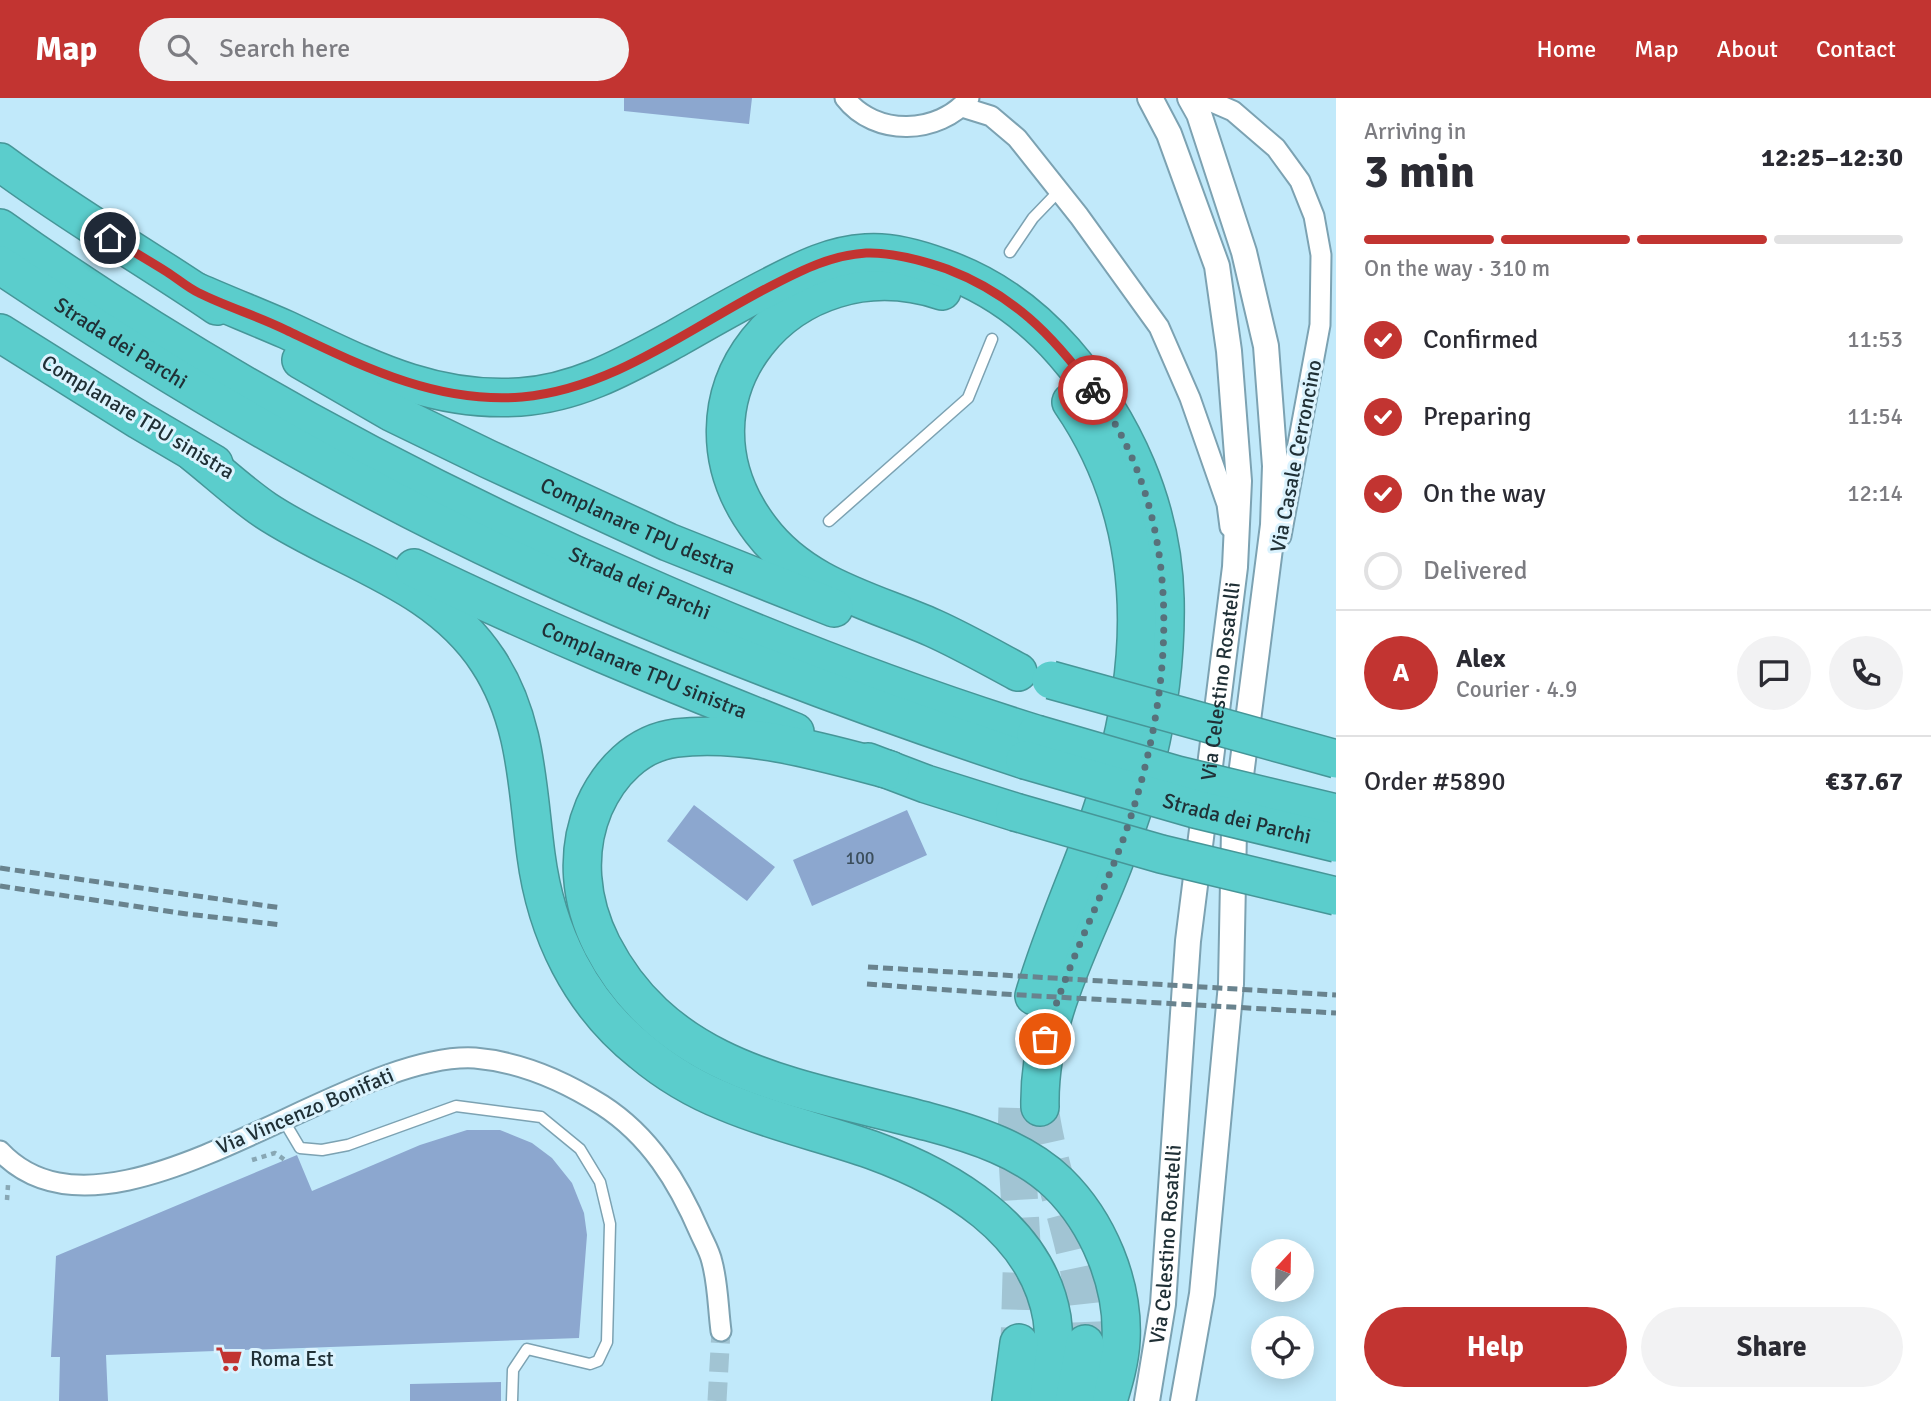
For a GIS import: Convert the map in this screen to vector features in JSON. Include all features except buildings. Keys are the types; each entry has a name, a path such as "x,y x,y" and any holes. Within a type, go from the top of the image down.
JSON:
{"highway":[{"name":"Complanare TPU destra","path":"0,162 272,344 391,412 668,542 796,594 1035,676 1336,759"},
{"name":"Strada dei Parchi","path":"0,228 124,312 279,406 362,452 539,540 732,624 888,685 1030,747 1195,809 1336,844"},
{"path":"198,292 400,381 465,396 486,397 542,394 593,381 650,354 805,269 839,257 865,253 920,261 965,276 1012,303 1042,329 1066,354 1100,399 1130,452 1155,524 1165,603 1156,712 1141,783 1113,866 1070,964 1050,1021 1028,1107 1020,1060 1032,1002 1049,948 1106,800 1129,709 1137,640 1136,591 1133,554 1121,503 1110,470 1092,435 1047,367 1021,339 974,306 939,290 893,281 842,287 796,306 775,322 757,341 735,378 728,404 726,449 730,472 742,501 760,530 777,549 819,581 934,628 1035,676"},
{"name":"Strada dei Parchi","path":"0,265 244,419 390,498 533,569 794,680 1030,747 1177,775 1336,813"},
{"name":"Complanare TPU sinistra","path":"0,333 194,453 291,507 488,604 617,661 891,770 1015,812 1184,859 1336,896"},
{"path":"194,453 266,510 425,597 451,616 480,649 505,691 522,742 536,859 551,924 578,979 597,1007 625,1038 668,1072 724,1101 870,1150 933,1177 968,1198 1013,1237 1037,1276 1052,1319 1053,1365 1045,1401"},
{"path":"891,770 820,752 749,739 682,738 653,744 626,761 612,776 597,801 587,826 582,872 584,893 593,922 611,961 632,991 662,1023 707,1054 782,1084 972,1135 1026,1160 1057,1182 1078,1205 1097,1238 1110,1268 1119,1301 1120,1346 1108,1401"},
{"path":"1011,1401 1019,1343"},
{"path":"1074,1401 1085,1344"}],"street":[{"path":"845,98 852,106 877,122 907,128 936,122 966,102 991,116 1017,138 1159,327 1190,398 1227,503 1235,566"},
{"name":"Via Celestino Rosatelli","path":"1147,1401 1163,1304 1188,941 1235,566 1239,481 1229,351 1217,266 1169,134 1150,98"},
{"name":"Via Celestino Rosatelli","path":"1183,1401 1202,1294 1231,984 1234,830 1273,525 1275,466 1266,346 1244,252 1199,114 1190,98"},
{"name":"Via Casale Cerroncino","path":"1203,98 1233,111 1276,148 1300,181 1314,216 1321,255 1320,325 1258,654"},
{"name":"Via Vincenzo Bonifati","path":"0,1151 32,1175 63,1185 103,1186 134,1180 166,1169 284,1121 370,1080 418,1065 472,1058 506,1063 538,1072 582,1093 625,1120 662,1161 687,1203 712,1262 721,1331"}],"lane":[{"path":"1010,252 1033,218 1059,191"},
{"path":"829,521 968,398 992,339"},
{"path":"284,1121 300,1148 322,1150 348,1145 456,1106 541,1117 580,1149 600,1182 610,1224 607,1342 598,1362 590,1364 527,1349 513,1370 512,1401"}],"tunnel":[{"path":"1040,1107 1052,1166 1076,1256 1085,1315 1085,1344"},
{"path":"1017,1108 1016,1141 1022,1243 1019,1343"},
{"path":"717,1401 721,1331"}],"railway":[{"path":"0,868 282,908"},
{"path":"0,886 187,914 282,925"},
{"path":"868,967 1336,995"},
{"path":"867,984 1336,1013"}],"way so far":[{"path":"1045,1039 1070,964 1113,866 1138,793 1156,712 1164,637 1162,566 1150,506 1130,452 1093,390"}],"place":[{"name":"Roma Est","path":"229,1359"}],"route":[{"path":"110,238 198,292 400,381 465,396 486,397 522,397 558,392 593,381 650,354 805,269 839,257 879,253 928,263 957,273 997,293 1021,309 1055,342 1093,390"}]}
